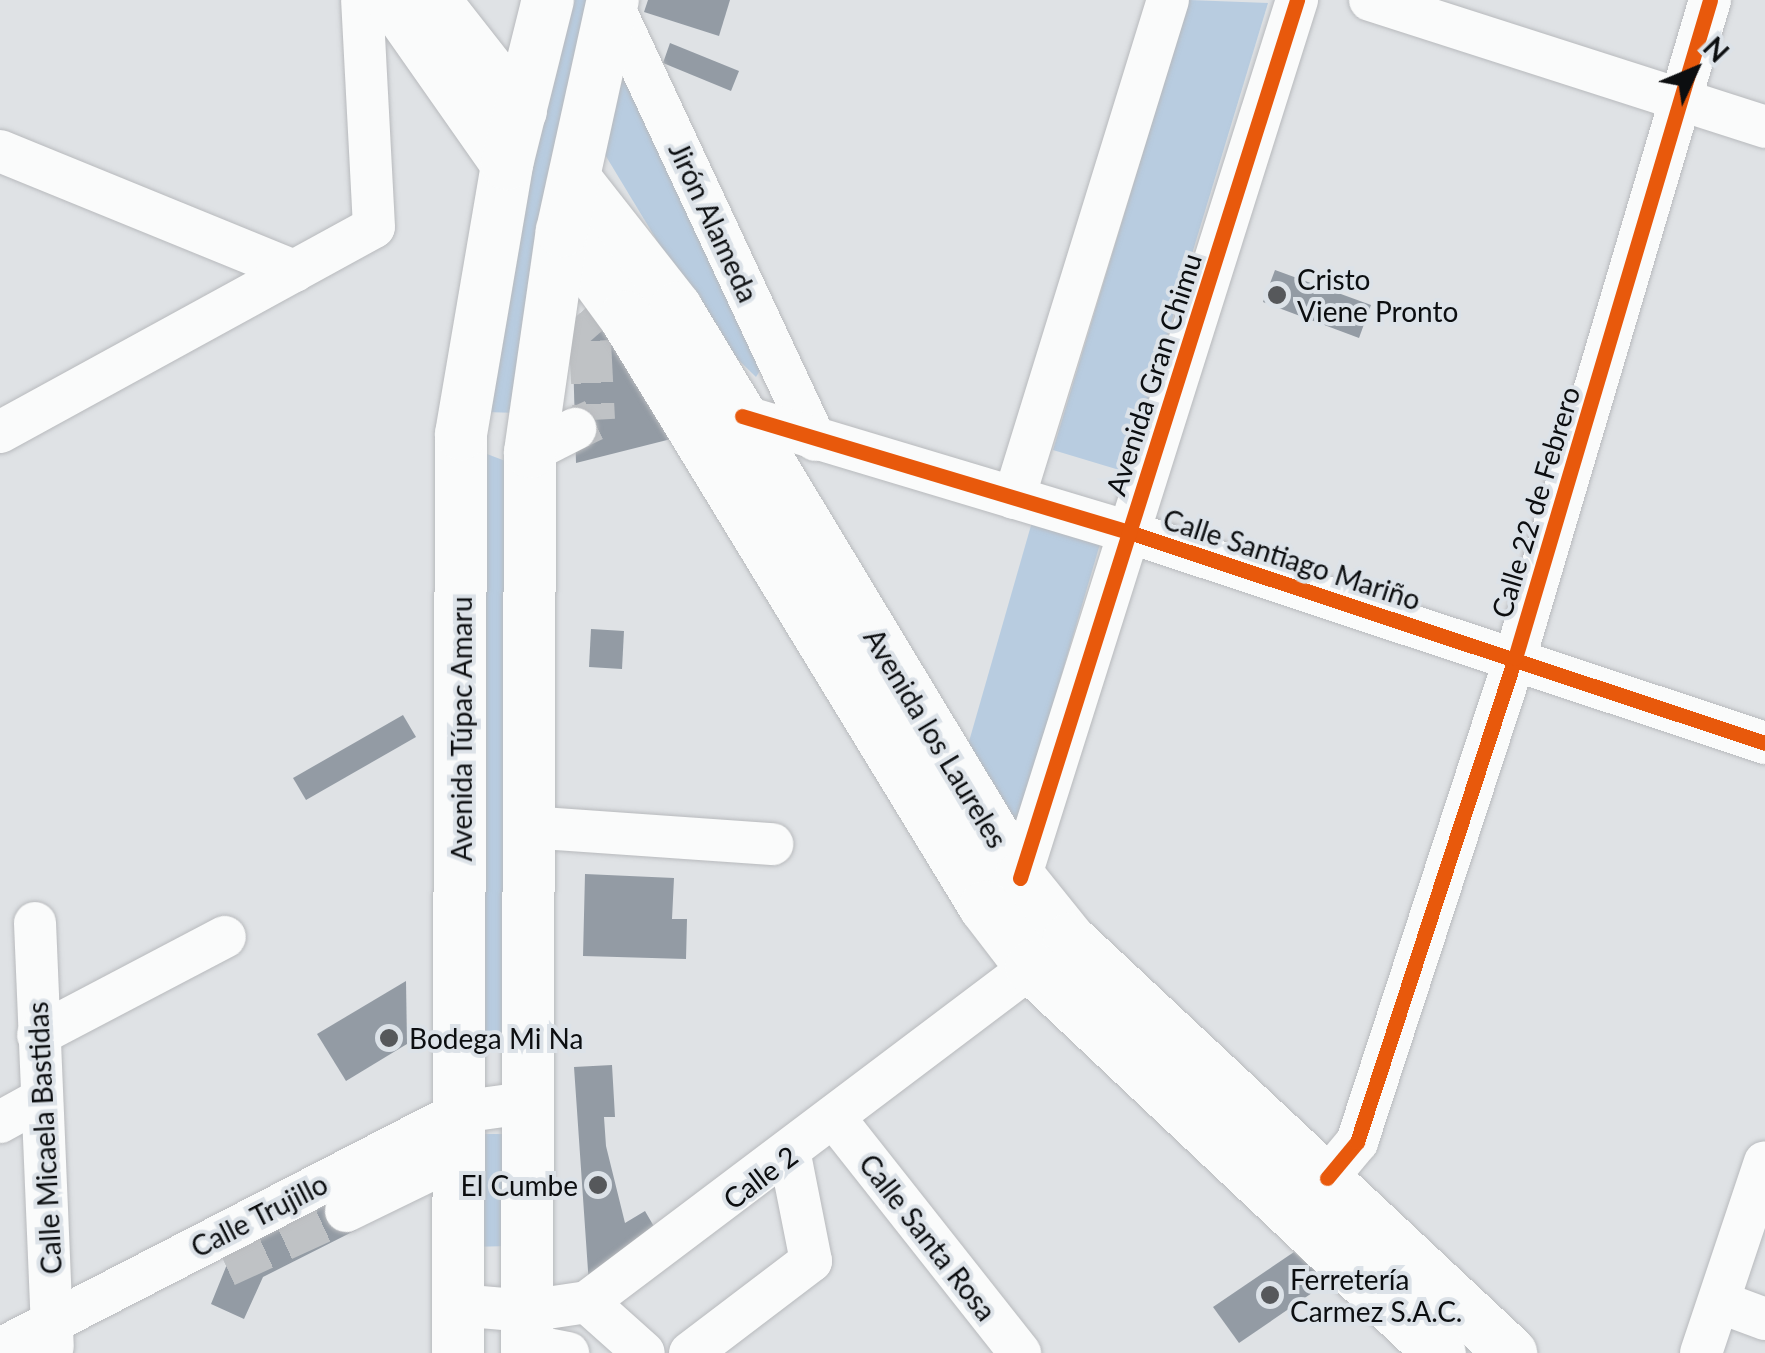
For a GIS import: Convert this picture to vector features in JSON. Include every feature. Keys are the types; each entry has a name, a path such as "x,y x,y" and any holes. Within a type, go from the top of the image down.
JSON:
{"main road":[{"path":"392,0 507,164"},
{"path":"434,0 521,111"},
{"name":"Avenida Túpac Amaru","path":"458,1329 461,434 507,164 548,0"},
{"path":"537,1340 526,1103 527,827 562,310 562,230 613,2"},
{"name":"Avenida los Laureles","path":"575,179 676,308 1020,878 1069,939 1512,1353"},
{"name":"Avenida los Laureles","path":"562,230 667,384 985,907 1031,967 1440,1353"},
{"path":"461,434 553,440"}],"street":[{"path":"0,432 374,227 362,0"},
{"path":"1014,498 1168,0"},
{"name":"Avenida Gran Chimu","path":"1020,878 1297,0"},
{"path":"1370,0 1765,127"},
{"name":"Calle 22 de Febrero","path":"1327,1178 1356,1142 1514,658 1710,0"},
{"name":"Jirón Alameda","path":"613,2 815,440"},
{"path":"0,152 294,271"},
{"name":"Calle Santiago Mariño","path":"742,416 1129,532 1765,743"},
{"path":"527,827 772,844"},
{"name":"Calle Micaela Bastidas","path":"35,923 53,1337"},
{"path":"38,1035 225,937"},
{"name":"Calle 2","path":"458,1329 537,1340 790,1155 1031,967"},
{"path":"0,1122 40,1100"},
{"name":"Calle Trujillo","path":"0,1349 53,1337 184,1254 364,1161 459,1134 526,1103"},
{"name":"Calle Santa Rosa","path":"836,1120 1020,1353"},
{"path":"364,1161 352,1208 459,1134"},
{"path":"690,1353 811,1261 790,1155"},
{"path":"1700,1353 1722,1303 1765,1162"},
{"path":"184,1254 216,1271 226,1266"},
{"path":"588,1302 644,1353"},
{"path":"1722,1303 1765,1319"}],"shaded area":[{"path":"554,0 589,0 546,181 518,413 485,412"},
{"path":"1189,0 1268,3 1126,472 1053,450"},
{"path":"621,60 764,364 756,377 716,338 604,153"},
{"path":"479,451 516,465 506,1032 467,1036"},
{"path":"1032,522 1100,544 1015,833 966,752"},
{"path":"467,1134 513,1134 514,1246 468,1247"}],"building":[{"path":"648,0 730,0 719,36 644,12"},
{"path":"670,43 739,71 731,91 663,63"},
{"path":"1275,270 1371,305 1359,338 1263,302"},
{"path":"609,316 683,436 576,463 572,320"},
{"path":"591,629 624,631 622,669 589,667"},
{"path":"403,715 416,737 306,800 293,778"},
{"path":"585,874 674,878 672,919 687,919 686,959 583,956"},
{"path":"406,981 407,1044 346,1081 317,1034"},
{"path":"612,1065 615,1117 604,1117 606,1146 625,1223 645,1211 663,1242 589,1285 574,1067"},
{"path":"340,1198 356,1230 263,1277 244,1319 211,1304 232,1252"},
{"name":"Ferretería Carmez S.A.C.","path":"1294,1252 1328,1282 1239,1343 1213,1307"}],"tunnel":[{"path":"572,320 590,341 594,420 575,429"},
{"path":"226,1266 346,1211"}],"cycle path":[{"path":"1020,878 1297,0"},
{"path":"1327,1178 1357,1142 1515,658 1710,0"},
{"path":"742,416 1129,532 1765,743"}],"place":[{"name":"Cristo Viene Pronto","path":"1277,295"},
{"name":"Bodega Mi Na","path":"389,1038"},
{"name":"El Cumbe","path":"598,1185"},
{"name":"Ferretería Carmez S.A.C.","path":"1270,1295"}]}
